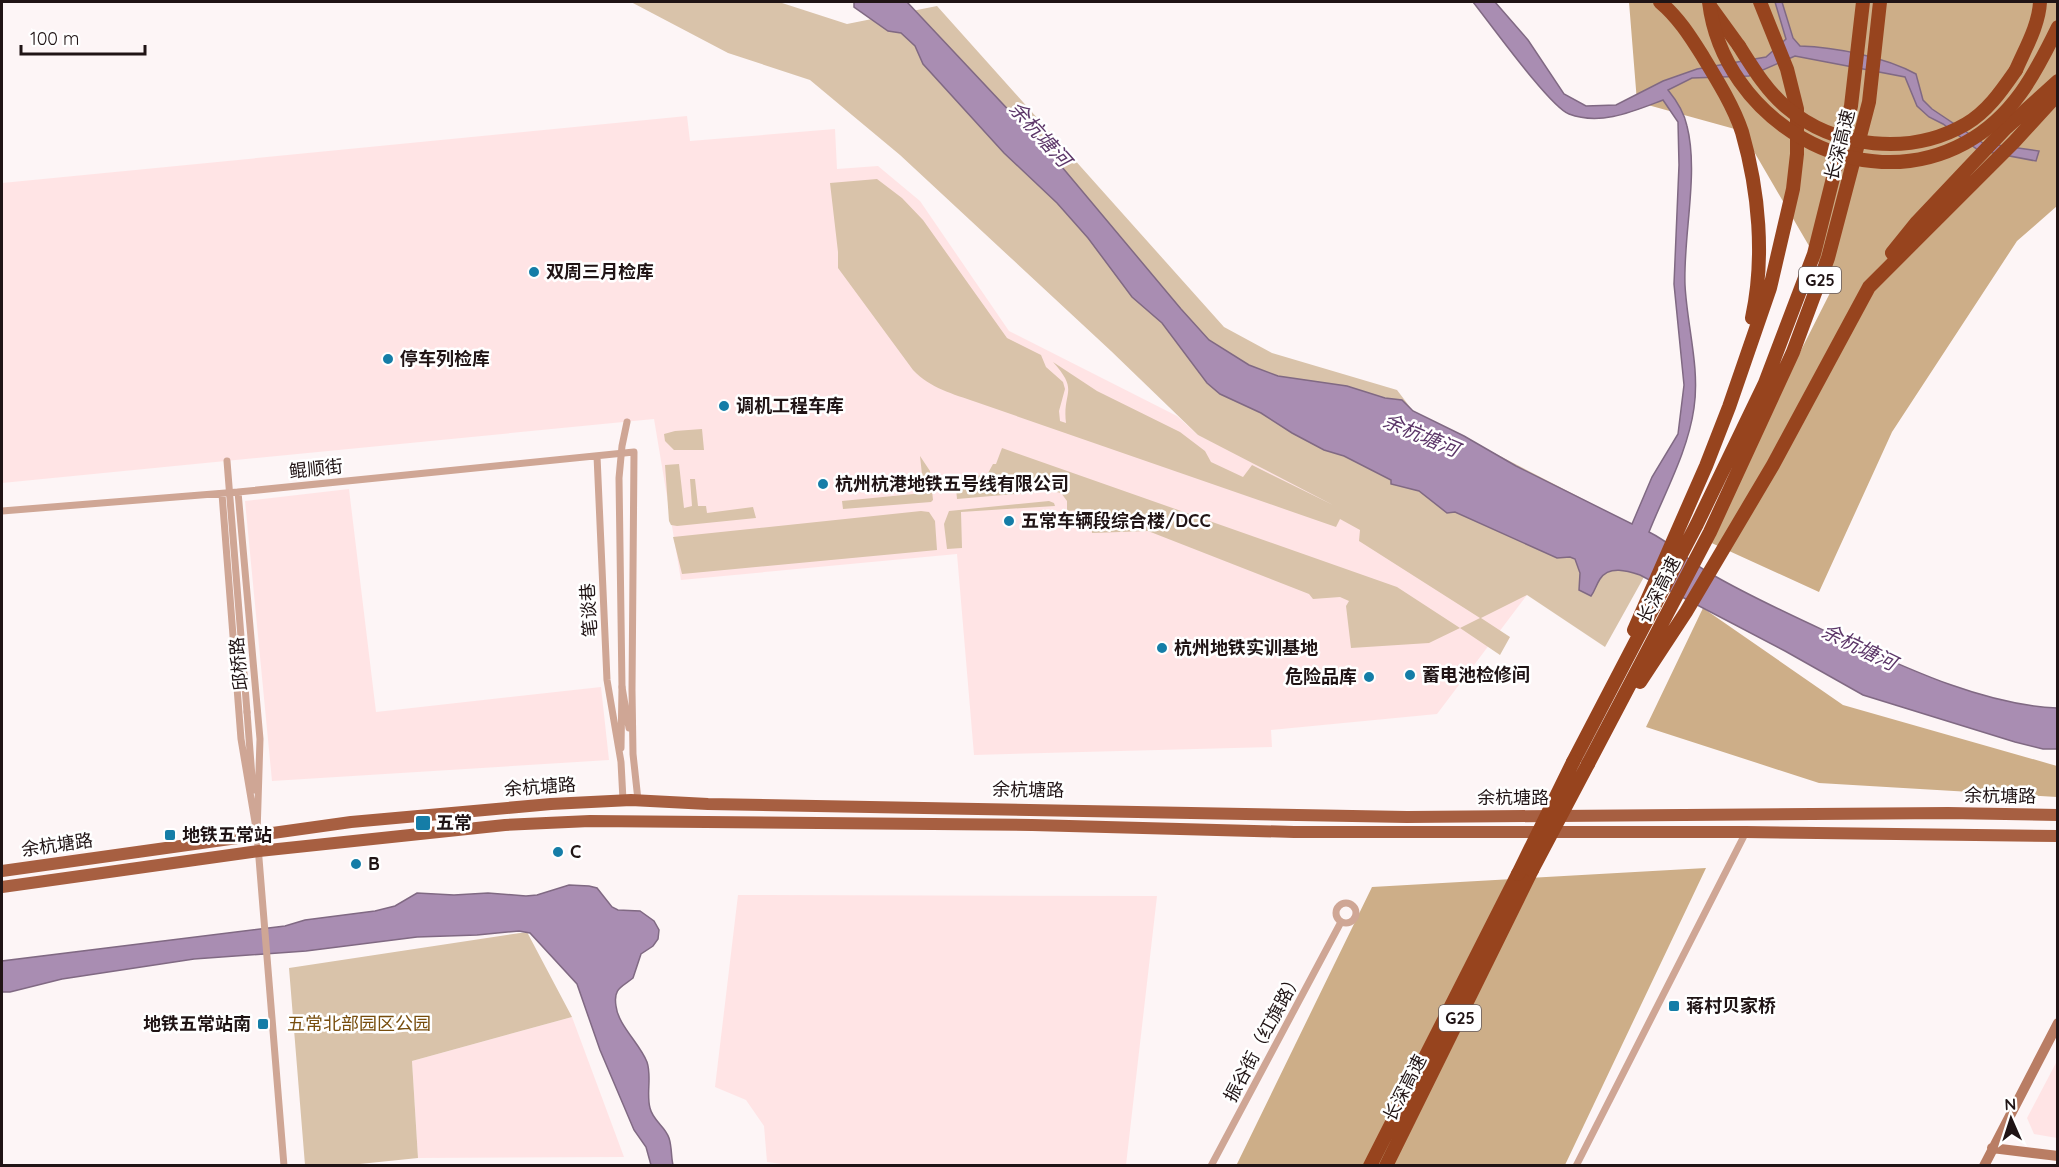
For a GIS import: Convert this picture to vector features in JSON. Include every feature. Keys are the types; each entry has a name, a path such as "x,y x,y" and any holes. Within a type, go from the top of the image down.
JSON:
{"highway":[{"path":"1660,2 1670,10 1690,35 1720,87 1742,131 1751,175 1759,242 1757,294 1746,350 1729,407"},
{"path":"1708,2 1767,88 1787,109 1823,131 1853,142 1887,144 1931,139 1967,123 1995,100 2016,70 2040,10 2040,2"},
{"path":"1708,2 1724,57 1743,86 1771,118 1809,144 1846,156 1885,164 1931,156 1965,143 2000,119 2025,90 2058,27"},
{"path":"1592,742 1654,583 1729,407 1770,288 1793,189 1797,154 1797,109 1788,69 1760,2"},
{"name":"长深高速","path":"1699,537 1765,383 1814,254 1851,106 1863,2"},
{"name":"长深高速","path":"1370,1166 1573,762 1592,742 1793,352 1828,258 1869,102 1880,2"},
{"path":"1592,742 1690,605 1773,465 1869,287 1895,249 1917,222 2006,128 2058,81"},
{"path":"1869,287 2014,142 2058,94"},
{"name":"长深高速","path":"1386,1166 1532,870 1588,764 1592,742"}],"main road":[{"name":"余杭塘路","path":"2,871 351,822 550,804 623,800 708,804 1023,808 1407,817 1948,813 2058,815"},
{"name":"余杭塘路","path":"2,887 259,851 505,825 590,821 1032,825 1294,832 1746,832 2058,836"}],"street":[{"name":"笔谈巷","path":"623,800 619,478 627,422"},
{"name":"笔谈巷","path":"633,754 634,452"},
{"name":"鲲顺街","path":"2,511 222,494 634,452"},
{"name":"笔谈巷","path":"597,456 607,680 621,762"},
{"name":"邱桥路","path":"227,461 284,1166"},
{"name":"邱桥路","path":"238,492 260,739 257,834"},
{"name":"邱桥路","path":"222,494 241,739 257,834"},
{"name":"笔谈巷","path":"622,687 639,800"},
{"path":"1575,1166 1746,832"},
{"name":"振谷街（红旗路）","path":"1211,1166 1341,922"},
{"path":"1984,1166 2058,1023"},
{"path":"1992,1148 2058,1156"}],"shaded area":[{"path":"1629,2 2057,2 2057,206 2017,241 1892,432 1819,592 1705,540 1833,287 1742,131 1637,102"},
{"path":"687,116 690,141 835,129 837,169 878,166 920,201 1009,331 1177,416 1198,435 1527,595 1437,714 1271,730 1272,747 974,755 957,554 681,580 654,419 2,483 2,183"},
{"path":"349,489 376,712 601,687 609,760 272,781 245,501"},
{"path":"1703,608 1843,705 2057,766 2057,797 1819,783 1646,727"},
{"path":"1706,868 1565,1165 1236,1166 1372,887"},
{"path":"738,895 1157,896 1126,1165 797,1166 767,1162 764,1126 746,1100 715,1087"},
{"path":"572,1017 624,1157 418,1158 412,1061"},
{"path":"2057,1061 2057,1138 2034,1134 2027,1118"}],"green space":[{"path":"631,2 779,2 847,24 937,6 1224,327 1272,353 1397,390 1413,411 1664,541 1605,647 1527,595 1481,618 1510,637 1500,655 1460,628 1480,618 1359,541 1360,530 1340,519 1336,527 942,390 927,381 913,370 838,268 830,183 877,179 902,198 923,220 1007,338 1041,355 1046,367 1063,382 1065,389 1059,411 1060,421 1066,423 1068,386 1053,362 1097,391 1180,432 1205,451 1211,462 1243,477 1252,465 1333,505 1198,435 900,155 810,80 728,53"},
{"path":"702,429 704,450 674,450 665,441 664,434"},
{"path":"1002,448 1397,587 1460,628 1429,643 1351,648 1346,606 1349,601 1340,597 1313,599 1309,594 1148,531 1092,533 1091,509 1067,511 1067,501 1061,493 1052,491 957,499 955,477 987,475 993,464 996,464"},
{"path":"920,456 930,471 933,500 931,502 843,509 842,501 924,493"},
{"path":"679,464 684,508 692,506 690,479 695,479 698,506 706,506 707,513 753,507 756,518 671,525 665,465"},
{"path":"1049,501 1055,506 961,512 962,548 947,549 944,524 949,511"},
{"path":"929,512 935,521 937,550 682,574 673,537"},
{"name":"五常北部园区公园","path":"527,932 572,1017 412,1061 418,1158 350,1165 305,1165 289,968"}],"water":[{"name":"余杭塘河","path":"854,2 907,2 1062,167 1209,340 1249,365 1278,376 1347,386 1385,398 1402,400 1413,411 1632,524 1652,477 1678,434 1684,385 1674,284 1679,165 1678,122 1663,100 1605,118 1569,114 1560,108 1534,81 1473,2 1495,2 1528,40 1564,94 1586,106 1616,105 1663,81 1697,69 1766,57 1786,39 1775,2 1782,2 1793,38 1800,46 1829,48 1860,54 1916,74 1923,100 1932,109 1983,143 2039,151 2036,161 1978,150 1943,124 1929,117 1917,106 1905,77 1795,56 1749,76 1692,78 1668,90 1684,116 1690,144 1691,184 1685,285 1694,362 1695,393 1687,440 1649,532 1728,583 1916,672 2001,700 2057,708 2057,749 2043,749 2015,742 1863,695 1640,575 1619,570 1608,572 1600,579 1591,596 1579,590 1580,573 1575,559 1557,558 1455,512 1447,513 1419,491 1391,484 1391,480 1344,456 1324,450 1261,413 1220,394 1207,383 1162,323 1132,297 1088,238 1057,203 1004,153 923,64 915,46 901,33 888,31 854,7"},
{"path":"569,885 597,888 612,907 618,910 640,911 654,921 659,930 658,939 653,946 641,954 633,978 619,989 615,1000 621,1020 647,1062 650,1108 669,1138 673,1165 651,1165 646,1147 634,1130 600,1050 577,984 530,933 519,931 417,937 306,951 194,959 62,979 2,992 2,961 285,926 305,920 375,911 395,906 417,893 454,895 488,893 526,896"}],"place":[{"name":"双周三月检库","path":"534,272"},
{"name":"停车列检库","path":"388,359"},
{"name":"调机工程车库","path":"724,406"},
{"name":"杭州杭港地铁五号线有限公司","path":"823,484"},
{"name":"五常车辆段综合楼/DCC","path":"1009,521"},
{"name":"杭州地铁实训基地","path":"1162,648"},
{"name":"蓄电池检修间","path":"1410,675"},
{"name":"危险品库","path":"1369,677"},
{"name":"五常","path":"423,823"},
{"name":"地铁五常站","path":"170,835"},
{"name":"C","path":"558,852"},
{"name":"B","path":"356,864"},
{"name":"蒋村贝家桥","path":"1674,1006"},
{"name":"地铁五常站南","path":"263,1024"}]}
